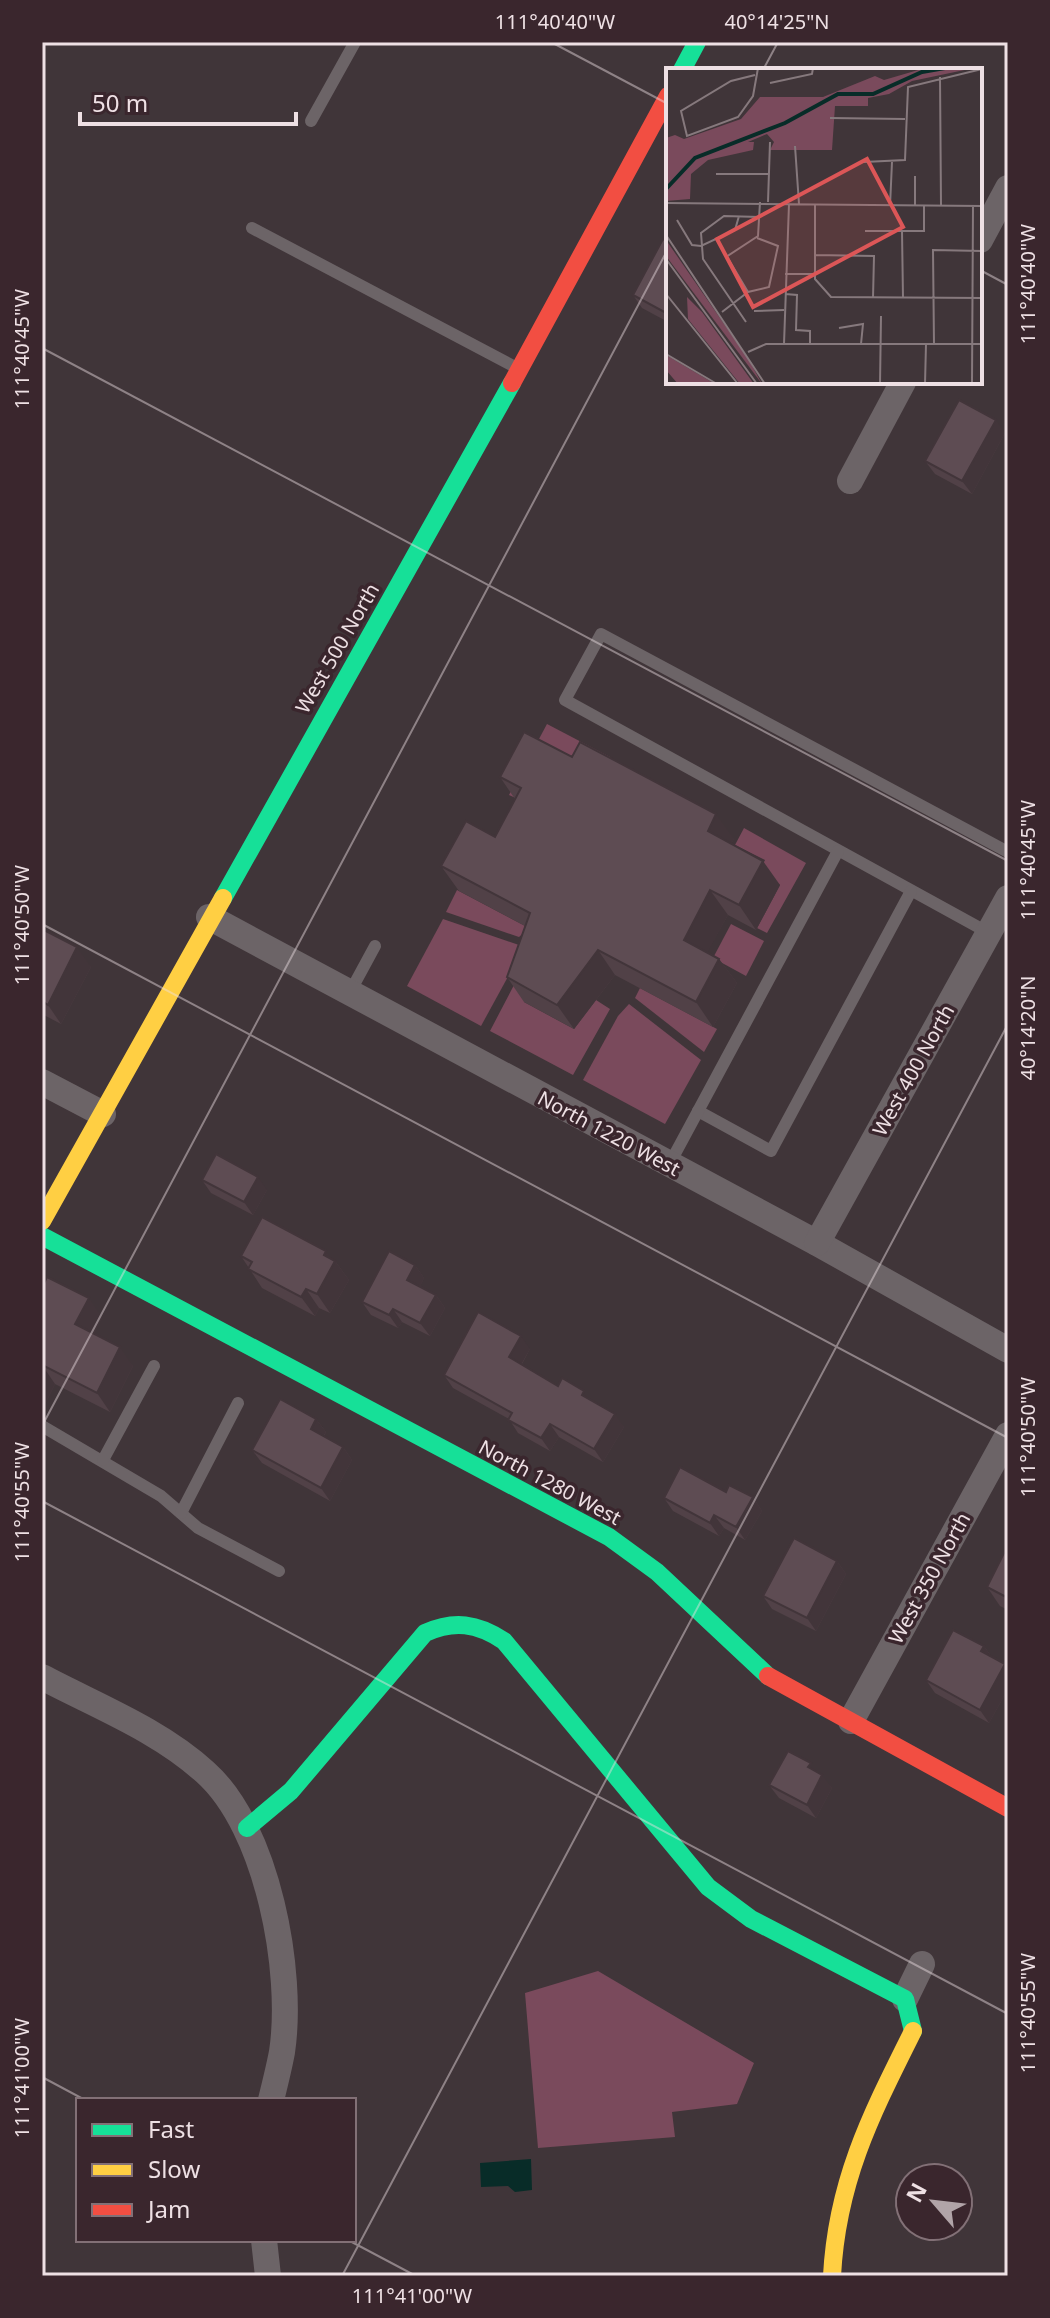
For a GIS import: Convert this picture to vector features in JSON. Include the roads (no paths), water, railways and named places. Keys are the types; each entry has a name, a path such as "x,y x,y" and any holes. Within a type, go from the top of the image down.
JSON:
{"street":[{"path":"683,68 697,42"},
{"name":"West 500 North","path":"42,1221 209,917 520,369 666,100"},
{"path":"982,236 1008,188"},
{"path":"850,481 902,384"},
{"name":"West 400 North","path":"817,1243 1008,898"},
{"name":"North 1220 West","path":"209,917 817,1243 1008,1350"},
{"path":"42,1082 103,1114"},
{"name":"North 1280 West","path":"42,1236 609,1537 657,1572 769,1677 1008,1808"},
{"name":"West 350 North","path":"851,1721 1008,1435"},
{"path":"247,1828 291,1791 425,1633 442,1625 471,1624 488,1630 504,1641 708,1887 751,1919 905,1999"},
{"path":"42,1677 179,1750 208,1774 247,1828 274,1913 282,1960 282,2050 271,2098"},
{"path":"832,2276 832,2231 841,2185 854,2149 913,2031 905,1999 922,1964"},
{"path":"264,2242 268,2276"}],"lane":[{"path":"311,121 355,42"},
{"path":"252,228 520,369"},
{"path":"989,934 565,700 601,634 1008,852"},
{"path":"669,1165 838,851"},
{"path":"698,1111 771,1151 911,891"},
{"path":"349,994 375,946"},
{"path":"103,1460 154,1366"},
{"path":"181,1513 238,1403"},
{"path":"42,1426 161,1496 198,1528 279,1571"}]}
